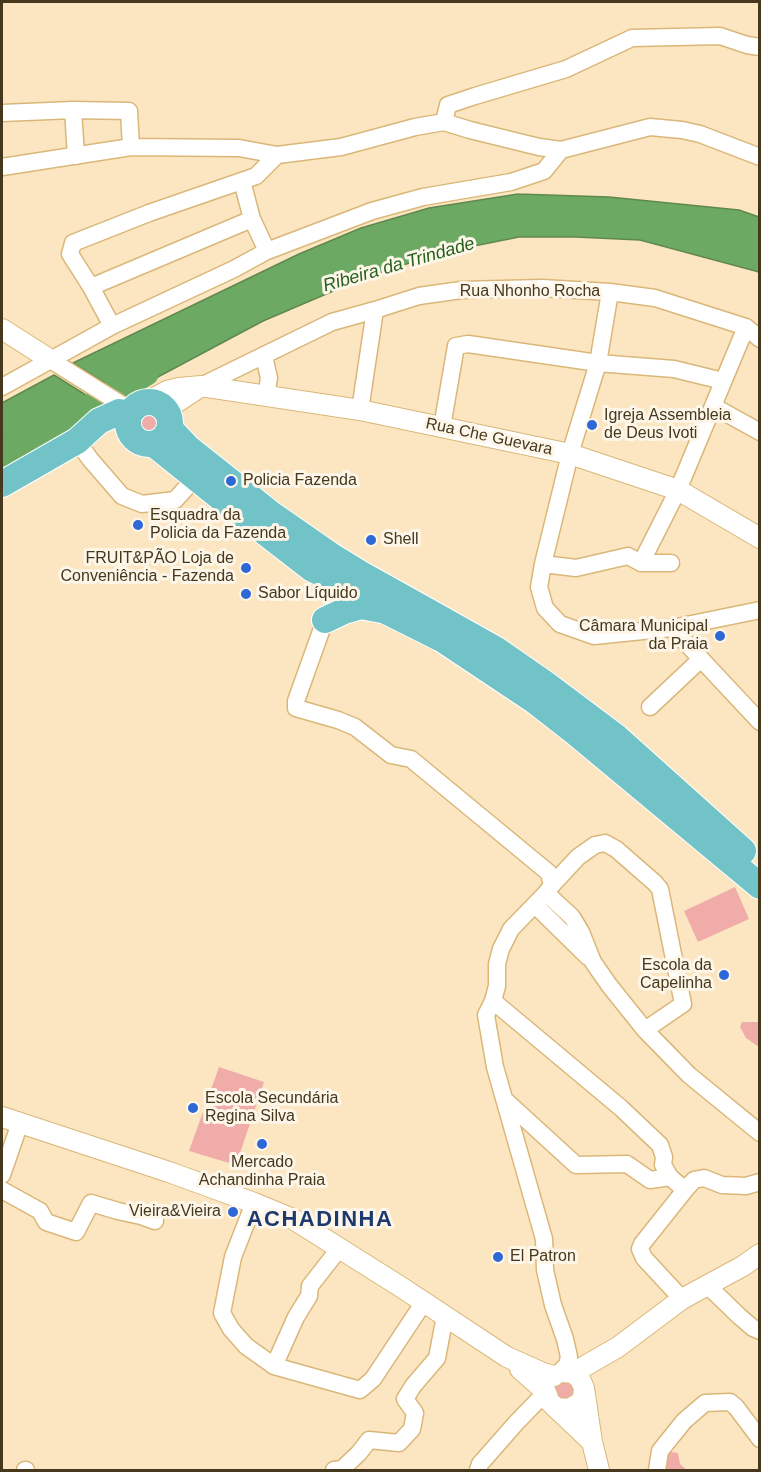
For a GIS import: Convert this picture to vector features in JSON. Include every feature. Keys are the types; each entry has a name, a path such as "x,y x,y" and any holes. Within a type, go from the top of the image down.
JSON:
{"main road":[{"path":"2,484 77,441 99,421 119,412 143,418 188,448 271,514 330,555 495,649 544,683 616,737 759,865"},
{"path":"143,418 196,477 311,568 343,584 386,611 442,639 535,700 759,886"},
{"path":"311,568 324,594 325,620"},
{"path":"325,620 362,606 386,611"}],"street":[{"path":"444,122 448,105 566,69 632,38 720,36 759,47"},
{"path":"2,113 73,110 129,111 131,147"},
{"path":"73,110 76,156"},
{"path":"2,167 131,147 239,148 277,155 341,147 415,127 444,122 539,147 561,150 650,128 682,130 700,134 759,157"},
{"path":"2,387 112,326 234,269 267,251 372,211 423,197 511,182 533,175 544,171 561,150"},
{"path":"112,326 91,286 70,254 73,243 149,213 256,176 277,155"},
{"path":"242,181 252,219 267,251"},
{"path":"91,286 252,219"},
{"name":"Rua Nhonho Rocha","path":"201,386 332,322 419,296 461,290 542,288 610,292 655,298 746,327 759,339"},
{"path":"610,292 598,363 570,454 543,564 539,587 544,608 560,624 594,636 672,628 759,610"},
{"path":"360,410 375,310"},
{"path":"641,563 678,490 746,327"},
{"path":"2,329 143,418 188,396 201,386"},
{"path":"442,427 456,346 468,344 598,363 674,369 723,381"},
{"path":"264,356 269,378 266,396"},
{"name":"Rua Che Guevara","path":"201,386 360,410 570,454 678,490 759,538"},
{"path":"713,406 759,432"},
{"path":"77,441 122,496 142,504 175,500 196,477"},
{"path":"543,564 576,568 628,556 641,563 671,563"},
{"path":"325,620 296,701 296,708 355,727 391,755 411,759 549,873 544,894"},
{"path":"672,628 759,722"},
{"path":"650,707 701,659"},
{"path":"592,1442 562,1385 569,1357 545,1270 544,1239 495,1067 486,1015 497,986 497,964 501,949 511,929 578,857 594,845 605,843 616,849 660,889 683,1004 645,1030"},
{"path":"544,894 572,917 581,932 593,962 645,1030 689,1076 759,1133"},
{"path":"493,1001 621,1108 660,1145 664,1157 663,1165 670,1178 685,1190"},
{"path":"505,1100 576,1165 627,1164 650,1180 670,1178"},
{"path":"2,1175 11,1120 169,1172 292,1219 507,1357 543,1373 562,1385 592,1442 600,1470"},
{"path":"682,1299 644,1258 640,1249 642,1244 694,1180 704,1178 722,1185 746,1186 759,1182"},
{"path":"2,1190 40,1211 46,1222 76,1232 91,1203 155,1221"},
{"path":"254,1203 233,1257 222,1313 231,1329 246,1346 273,1366 360,1390 373,1379 424,1302"},
{"path":"273,1366 296,1317 309,1296 310,1286 339,1249"},
{"path":"478,1470 480,1464 516,1423 562,1385 682,1299 744,1266 759,1254"},
{"path":"707,1285 739,1316 759,1331"},
{"path":"334,1470 342,1469 369,1440 399,1443 412,1430 415,1413 405,1399 437,1358 445,1316"},
{"path":"657,1470 660,1451 684,1420 705,1402 730,1402 759,1439"}],"shaded area":[{"path":"146,409 156,410 163,417 164,422 162,431 145,438 137,432 134,423"},
{"path":"735,887 749,919 698,942 684,911"},
{"path":"742,1022 759,1022 759,1047 746,1038 740,1027"},
{"path":"219,1067 264,1082 236,1165 189,1151"},
{"path":"564,1379 576,1385 573,1399 559,1400 554,1390 557,1383"},
{"path":"671,1452 678,1453 680,1464 687,1470 661,1470 664,1455"}],"water":[{"path":"518,194 609,197 739,210 759,217 759,272 640,240 519,237 439,253 359,280 263,321 124,395 73,363 299,254 361,228 429,208"},
{"path":"54,375 97,402 2,462 2,403"}],"waterway":[{"name":"Ribeira da Trindade","path":"2,454 39,438 146,373"}],"place":[{"name":"Igreja Assembleia de Deus Ivoti","path":"592,425"},
{"name":"Policia Fazenda","path":"231,481"},
{"name":"Esquadra da Policia da Fazenda","path":"138,525"},
{"name":"Shell","path":"371,540"},
{"name":"FRUIT&PÃO Loja de Conveniência - Fazenda","path":"246,568"},
{"name":"Sabor Líquido","path":"246,594"},
{"name":"Câmara Municipal da Praia","path":"720,636"},
{"name":"Escola da Capelinha","path":"724,975"},
{"name":"Escola Secundária Regina Silva","path":"193,1108"},
{"name":"Mercado Achandinha Praia","path":"262,1144"},
{"name":"Vieira&Vieira","path":"233,1212"},
{"name":"El Patron","path":"498,1257"}],"district":[{"name":"ACHADINHA","path":"320,1220"}]}
